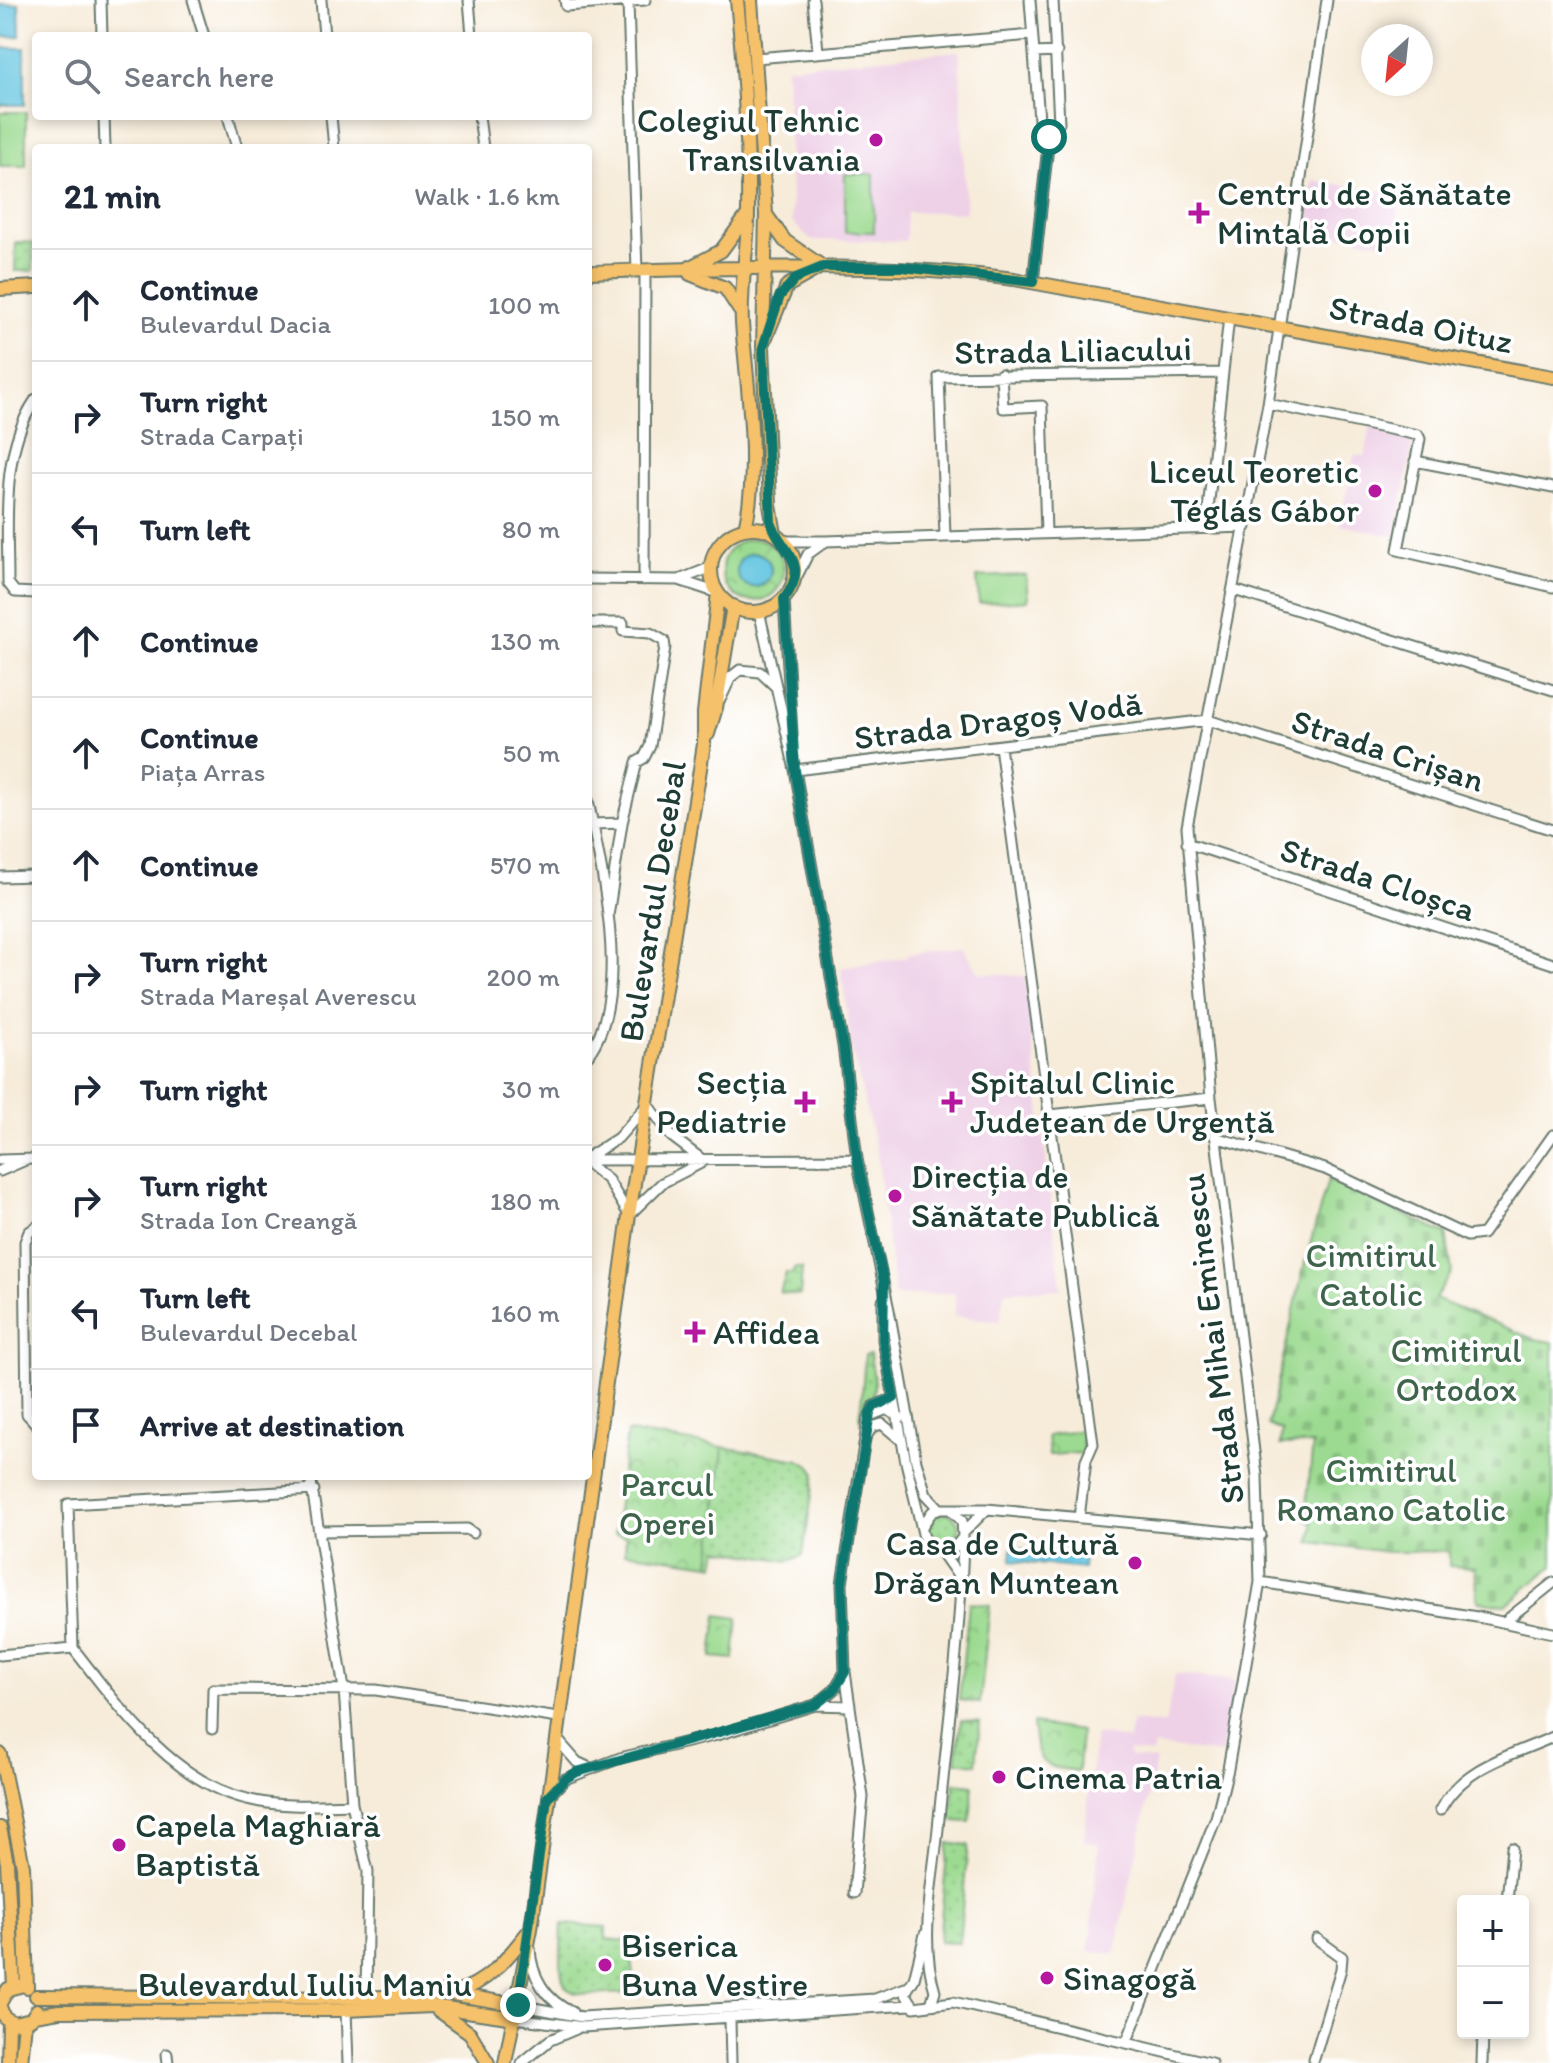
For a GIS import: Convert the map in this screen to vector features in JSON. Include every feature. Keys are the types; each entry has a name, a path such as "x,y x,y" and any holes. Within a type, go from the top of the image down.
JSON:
{"main road":[{"path":"737,0 743,60 748,214 742,321"},
{"path":"751,0 766,214 763,347 770,505 779,538 794,562 792,586 784,599 759,611 733,606 718,593 712,567 720,544 745,529 779,538"},
{"path":"680,271 721,251 748,214"},
{"path":"766,214 785,241 823,267"},
{"path":"763,347 787,286 796,278 823,267"},
{"name":"Strada Oituz","path":"592,272 902,267 1033,282 1553,377"},
{"path":"680,271 725,288 736,301 742,321 750,375 750,506 745,529"},
{"path":"0,289 32,287"},
{"name":"Bulevardul Decebal","path":"592,1477 629,1215 704,744 704,713 718,593"},
{"name":"Bulevardul Decebal","path":"704,744 716,708 733,606"},
{"name":"Bulevardul Decebal","path":"505,2063 531,1929 592,1480"},
{"path":"0,1754 23,1866 25,1990"},
{"path":"0,1828 30,2019 21,2063"},
{"path":"446,1993 474,1985 494,1971 531,1929"},
{"path":"8,2063 9,2021 0,2005 4,1993 25,1990"},
{"name":"Bulevardul Iuliu Maniu","path":"25,1990 366,1998 446,1993 516,2012"},
{"path":"432,2006 470,2033 488,2063"},
{"name":"Bulevardul Iuliu Maniu","path":"9,2021 59,2011 346,2010 432,2006 516,2012"}],"street":[{"path":"101,0 102,32"},
{"path":"193,0 203,32"},
{"path":"321,0 324,32"},
{"path":"469,0 472,32"},
{"path":"566,3 645,0"},
{"path":"813,0 818,51"},
{"path":"1030,0 1039,120 1049,137"},
{"path":"1033,282 1049,137 1059,123 1053,0"},
{"name":"Strada Mihai Eminescu","path":"1127,2041 1216,1818 1228,1769 1260,1582 1261,1535 1253,1442 1215,1137 1187,843 1189,813 1268,404 1327,0"},
{"path":"628,3 641,271 644,580"},
{"path":"756,58 1032,35"},
{"path":"1034,53 1057,52"},
{"path":"104,120 105,144"},
{"path":"229,120 236,144"},
{"path":"331,120 334,144"},
{"path":"480,120 482,144"},
{"name":"Strada Liliacului","path":"1206,528 1229,317"},
{"name":"Strada Liliacului","path":"945,536 939,377 1222,373"},
{"path":"1001,374 1003,408 1042,406 1046,533"},
{"path":"1268,404 1418,435 1420,439 1398,550 1553,587"},
{"path":"32,405 23,417 9,462 8,583 15,592 32,593"},
{"path":"1415,461 1553,488"},
{"path":"779,538 826,541 1246,527"},
{"path":"792,586 808,554 826,541"},
{"path":"679,580 712,567"},
{"path":"592,579 679,580 718,593"},
{"path":"1234,590 1553,690"},
{"path":"784,599 795,770"},
{"path":"759,611 795,770 843,1046 857,1159 922,1485 945,1509 962,1521 964,1534 962,1583 928,1923 930,1981 935,1991 953,2002"},
{"path":"592,623 623,623 623,631 658,636 665,647 650,746 644,758 637,762 622,823 608,916"},
{"path":"716,708 731,677 740,670 760,672 779,690"},
{"name":"Strada Dragoș Vodă","path":"795,770 1208,720"},
{"name":"Strada Crișan","path":"1208,720 1553,830"},
{"path":"1000,746 1093,1444 1086,1460 1079,1518"},
{"path":"592,819 612,945 609,998 592,1044"},
{"path":"593,824 622,823"},
{"name":"Strada Cloșca","path":"1187,843 1553,964"},
{"path":"0,877 32,876"},
{"path":"1050,1115 1211,1098"},
{"path":"592,1158 618,1138 648,1104 671,1136 704,1161"},
{"path":"1215,1137 1325,1169 1467,1236 1483,1234 1553,1135"},
{"path":"0,1160 32,1159"},
{"path":"0,1171 32,1159"},
{"path":"592,1161 857,1159"},
{"path":"592,1165 608,1180 629,1215 662,1183 704,1161"},
{"path":"32,1230 26,1237 25,1251 27,1414 32,1420"},
{"path":"884,1283 883,1340 924,1538 940,1550 962,1583"},
{"path":"854,1893 863,1797 845,1672 842,1584 868,1420 874,1406 894,1398"},
{"path":"868,1420 882,1409 910,1424"},
{"path":"866,1438 872,1427 882,1424 902,1441"},
{"path":"311,1480 344,1689 352,1804 368,1871 366,1998"},
{"path":"314,1490 68,1504 73,1648 151,1738 196,1778 250,1800 352,1804"},
{"path":"923,1525 926,1517 945,1509 987,1509 1261,1535"},
{"path":"940,1550 954,1548 987,1509"},
{"path":"321,1531 467,1529 473,1533"},
{"path":"1260,1582 1504,1622 1553,1633"},
{"path":"1504,1622 1553,1583"},
{"path":"0,1655 73,1648"},
{"path":"815,1705 834,1690 845,1672"},
{"path":"212,1729 213,1689 344,1689 413,1695 558,1718"},
{"path":"547,1798 565,1779 620,1758 717,1735 815,1705 850,1706"},
{"path":"555,1736 577,1762 592,1769"},
{"path":"1440,1810 1453,1789 1475,1771 1553,1737"},
{"path":"1508,1895 1512,1848"},
{"path":"928,1923 914,1979 905,1988 910,2005 923,2008 953,2002 1211,2063"},
{"path":"522,2063 550,2040 583,2022 552,2000 537,1979 530,1953 531,1929"},
{"path":"1314,2059 1337,1988 1342,1957 1317,1939"},
{"path":"914,1979 930,1981"},
{"name":"Bulevardul Iuliu Maniu","path":"583,2022 875,1999 905,1988"},
{"path":"931,2004 935,1991"},
{"name":"Bulevardul Iuliu Maniu","path":"516,2012 583,2022 730,2019 910,2005"},
{"path":"346,2010 348,2063"},
{"path":"730,2019 731,2063"},
{"path":"1482,2063 1483,2039"}],"shaded area":[{"name":"Colegiul Tehnic Transilvania","path":"959,51 966,212 907,212 906,241 811,240 792,222 786,67"},
{"path":"1313,180 1401,195 1392,244 1332,234 1330,241 1304,237"},
{"name":"Liceul Teoretic Téglás Gábor","path":"1371,425 1415,434 1395,536 1340,525 1354,455 1365,456"},
{"name":"Spitalul Clinic Județean de Urgență","path":"963,947 979,973 1025,976 1061,1289 1004,1291 1000,1321 955,1316 955,1293 895,1296 877,1153 852,1050 841,968 907,957 907,954"},
{"path":"1175,1674 1235,1681 1221,1754 1154,1746 1152,1754 1128,1751 1129,1757 1156,1761 1115,1954 1089,1951 1099,1844 1084,1841 1095,1734 1127,1739 1128,1742 1132,1721 1165,1724"}],"green space":[{"path":"0,112 26,112 26,166 0,166"},
{"path":"845,174 874,174 874,232 845,232"},
{"path":"16,242 32,243 32,271 15,271"},
{"path":"747,539 759,539 775,548 782,558 782,582 775,592 759,601 747,601 727,587 722,576 722,564 736,544"},
{"path":"1026,575 1028,600 979,603 977,577"},
{"path":"1328,1180 1446,1234 1452,1272 1435,1299 1534,1339 1553,1342 1553,1566 1506,1605 1478,1601 1475,1568 1449,1566 1449,1552 1387,1552 1310,1542 1313,1524 1305,1518 1313,1444 1280,1445 1282,1431 1268,1425 1304,1266"},
{"path":"794,1268 802,1268 800,1295 780,1293 786,1273 793,1273"},
{"path":"870,1354 873,1396 860,1420 865,1355"},
{"path":"1082,1430 1083,1453 1049,1455 1047,1436"},
{"name":"Parcul Operei","path":"627,1432 723,1447 710,1564 625,1552 626,1536 614,1534"},
{"path":"723,1447 799,1460 812,1467 815,1474 803,1555 789,1561 718,1549 715,1565 710,1564"},
{"path":"943,1513 955,1517 959,1529 955,1541 943,1545 931,1541 927,1529 931,1517"},
{"path":"969,1603 990,1605 980,1703 959,1700"},
{"path":"717,1615 738,1618 734,1659 712,1657"},
{"path":"961,1720 980,1722 976,1764 956,1761"},
{"path":"1033,1724 1081,1731 1078,1771 1042,1761"},
{"path":"954,1783 973,1785 970,1822 950,1821"},
{"path":"948,1843 968,1845 959,1943 939,1942"},
{"path":"562,1924 606,1927 606,1939 629,1941 635,1993 590,1994 568,1989 563,1982 561,1969"}],"water":[{"path":"19,4 20,36 0,37 0,5"},
{"path":"0,48 25,48 25,105 0,105"},
{"path":"754,553 766,558 771,570 766,582 754,587 742,582 737,570 742,558"},
{"path":"1012,1548 1084,1555 1083,1569 1011,1561"}],"place":[{"name":"Colegiul Tehnic Transilvania","path":"876,140"},
{"name":"Centrul de Sănătate Mintală Copii","path":"1199,213"},
{"name":"Liceul Teoretic Téglás Gábor","path":"1375,491"},
{"name":"Secția Pediatrie","path":"805,1102"},
{"name":"Spitalul Clinic Județean de Urgență","path":"952,1102"},
{"name":"Direcția de Sănătate Publică","path":"895,1196"},
{"name":"Affidea","path":"695,1332"},
{"name":"Casa de Cultură Drăgan Muntean","path":"1135,1563"},
{"name":"Cinema Patria","path":"999,1777"},
{"name":"Capela Maghiară Baptistă","path":"119,1845"},
{"name":"Biserica Buna Vestire","path":"605,1965"},
{"name":"Sinagogă","path":"1047,1978"}],"route":[{"path":"518,2005 547,1798 565,1779 620,1758 717,1735 815,1705 834,1690 845,1672 842,1584 860,1461 870,1413 874,1406 894,1398 883,1340 884,1283 857,1159 843,1046 795,770 784,599 792,586 795,570 788,547 775,534 771,522 763,347 780,296 787,286 796,278 823,267 902,267 1033,282 1049,137"}],"park label":[{"name":"Cimitirul Catolic","path":"1371,1274"},
{"name":"Cimitirul Ortodox","path":"1456,1370"},
{"name":"Cimitirul Romano Catolic","path":"1391,1490"}]}
